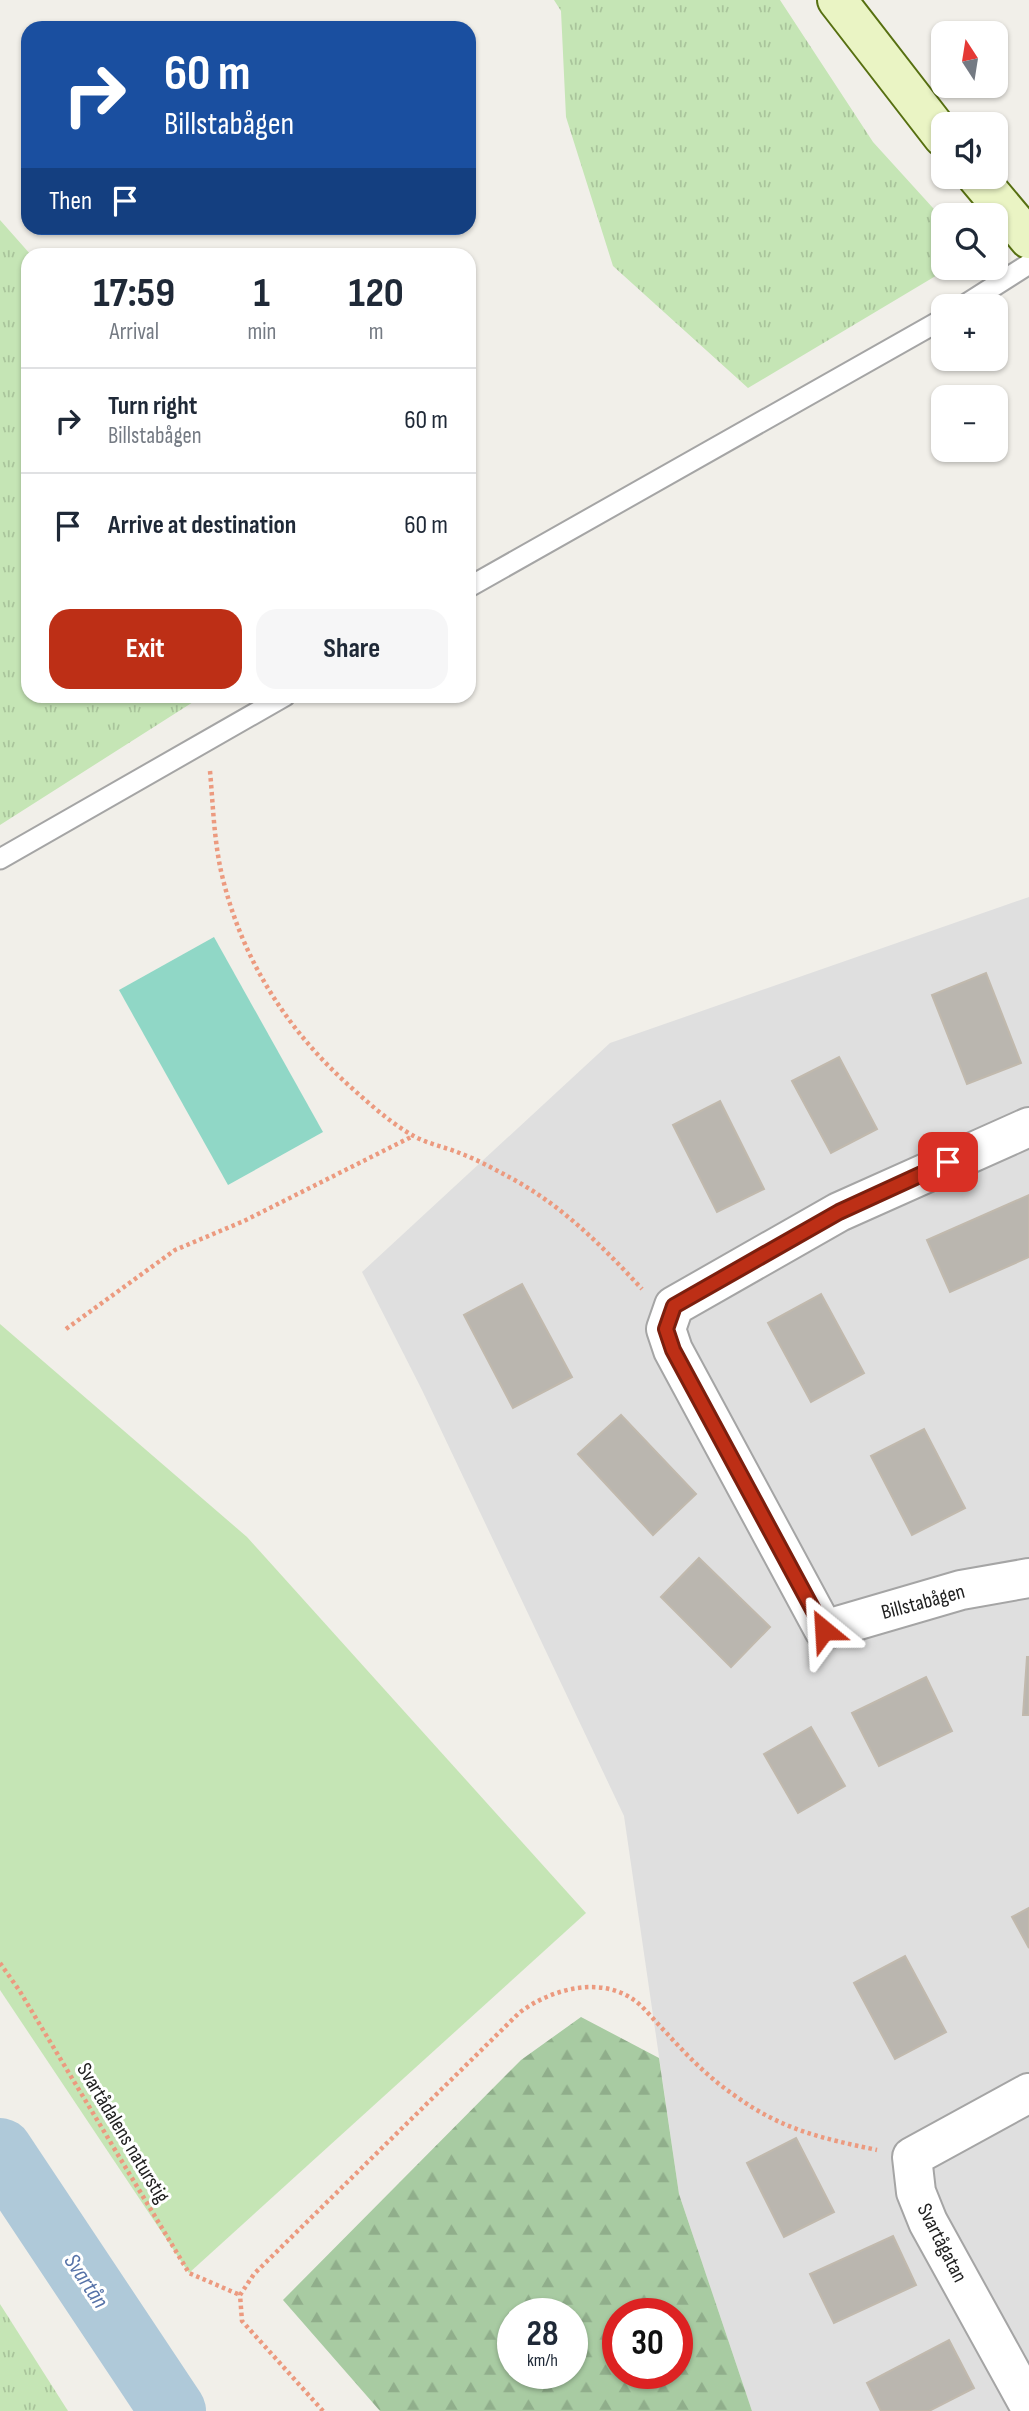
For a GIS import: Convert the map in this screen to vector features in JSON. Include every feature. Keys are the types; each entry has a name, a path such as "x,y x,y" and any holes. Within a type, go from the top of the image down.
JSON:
{"main road":[{"path":"837,0 931,121"},
{"path":"987,189 1029,239"}],"street":[{"path":"674,1306 839,1212 1029,1127"},
{"name":"Billstabågen","path":"674,1306 666,1329 673,1350 824,1630 961,1590 1029,1578"},
{"path":"912,2157 1029,2093"},
{"name":"Svartågatan","path":"912,2157 916,2192 928,2222 1029,2405"}],"lane":[{"path":"982,294 1029,264"},
{"path":"476,583 931,327"},
{"path":"0,859 273,703"}],"path":[{"path":"207,743 221,871 231,906 255,965 282,1012 323,1063 371,1105 413,1136 463,1154 549,1202 607,1252 646,1293 674,1306"},
{"path":"66,1329 175,1250 244,1221 413,1136"},
{"name":"Svartådalens naturstig","path":"0,1963 19,1990 189,2273 240,2295"},
{"path":"323,2411 242,2321 240,2295 254,2274 533,2002 583,1987 634,1999 711,2078 734,2096 785,2125 812,2136 912,2157"}],"shaded area":[{"path":"1029,897 1029,2411 752,2411 679,2194 624,1816 422,1390 362,1272 610,1043"}],"green space":[{"path":"554,0 780,0 873,142 931,206 931,279 748,388 613,266 566,117 561,11"},
{"path":"0,220 25,248 21,248 21,703 192,703 0,825"},
{"path":"214,937 323,1132 228,1185 119,990"},
{"path":"0,1324 247,1537 586,1913 189,2273 0,1990"},
{"path":"581,2017 659,2058 679,2194 752,2411 380,2411 283,2300 521,2060"},
{"path":"0,2304 68,2411 0,2411"}],"building":[{"path":"986,973 1021,1063 967,1084 932,995"},
{"path":"839,1057 877,1129 831,1153 792,1081"},
{"path":"720,1101 764,1189 717,1212 673,1125"},
{"path":"1029,1195 1029,1257 950,1292 927,1240"},
{"path":"522,1284 572,1377 513,1408 464,1315"},
{"path":"821,1294 864,1373 811,1402 768,1323"},
{"path":"621,1415 696,1494 653,1535 578,1454"},
{"path":"924,1429 965,1508 912,1535 871,1456"},
{"path":"699,1558 770,1627 731,1667 661,1597"},
{"path":"1027,1657 1029,1715 1023,1715"},
{"path":"926,1677 952,1731 879,1766 852,1713"},
{"path":"811,1727 845,1786 798,1813 764,1754"},
{"path":"1029,1908 1029,1948 1012,1917"},
{"path":"905,1956 946,2032 895,2059 854,1983"},
{"path":"796,2138 834,2212 784,2237 747,2163"},
{"path":"893,2236 916,2285 834,2323 810,2274"},
{"path":"949,2340 974,2388 929,2411 881,2411 867,2383"}],"waterway":[{"name":"Svartån","path":"0,2151 173,2411"}],"route":[{"path":"824,1630 673,1350 666,1329 674,1306 839,1212 948,1162"}]}
